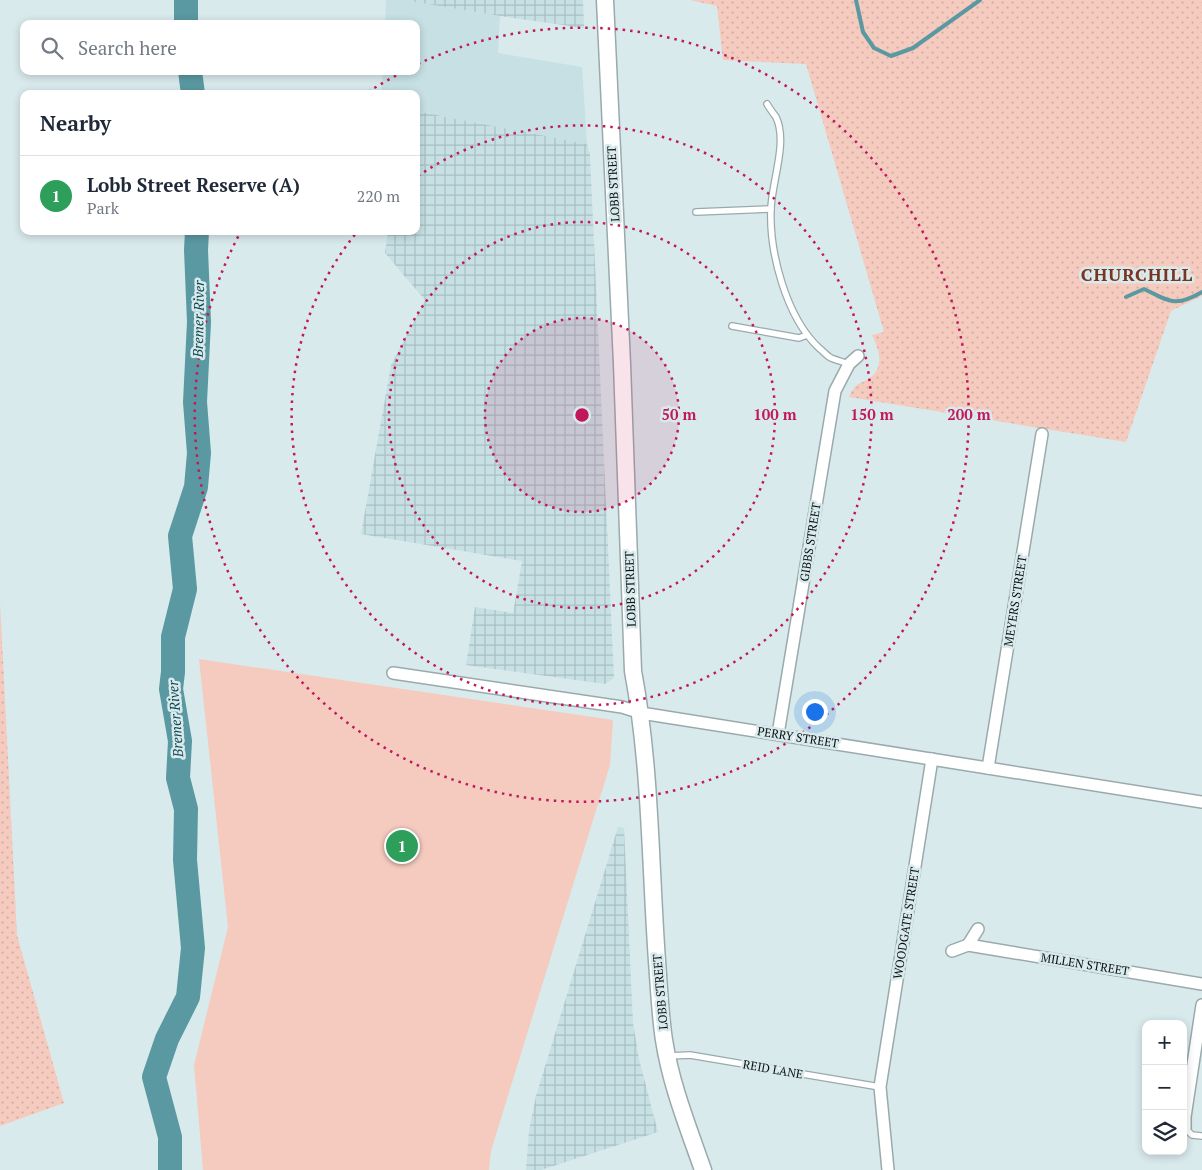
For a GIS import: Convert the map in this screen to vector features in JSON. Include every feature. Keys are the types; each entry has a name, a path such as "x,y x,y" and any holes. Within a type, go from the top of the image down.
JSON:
{"main road":[{"name":"LOBB STREET","path":"605,0 622,364 633,662 641,713 647,774 659,994 667,1056 675,1090 703,1170"}],"street":[{"name":"GIBBS STREET","path":"778,734 835,391 854,360"},
{"name":"MEYERS STREET","path":"988,768 1042,434"},
{"name":"PERRY STREET","path":"393,673 1202,802"},
{"name":"WOODGATE STREET","path":"888,1170 880,1087 932,759"},
{"path":"952,951 968,945 978,929"},
{"name":"MILLEN STREET","path":"968,945 1202,984"},
{"path":"1185,1110 1202,1005"}],"lane":[{"path":"767,104 776,117 779,139 778,167 771,209 774,251 780,276 788,298 807,335 830,357 854,360"},
{"path":"696,212 771,209"},
{"path":"732,326 799,338 807,335"},
{"name":"REID LANE","path":"667,1056 690,1055 880,1087"},
{"path":"1187,1130 1192,1134 1202,1136"}],"shaded area":[{"path":"386,0 402,0 500,16 498,53 582,67 587,144 420,112 420,90 381,90 383,75 420,75 420,20 385,20"},
{"path":"402,0 583,0 584,28 500,16"},
{"path":"690,0 1202,0 1202,296 1171,311 1126,442 849,397 857,385 868,379 876,371 879,356 872,335 884,332 806,64 723,60 717,6"},
{"path":"420,112 587,144 590,155 614,678 605,684 466,665 475,607 513,613 522,561 361,534 391,365 425,300 385,253 387,235 420,235"},
{"path":"0,602 17,935 64,1103 0,1126"},
{"path":"199,659 613,720 610,765 491,1151 489,1170 203,1170 194,1065 228,927"},
{"path":"618,827 624,828 633,1023 639,1059 658,1132 541,1170 526,1170 529,1130 536,1096"}],"waterway":[{"name":"Bremer River","path":"186,0 186,20"},
{"path":"856,0 863,32 874,48 891,56 913,48 980,0"},
{"name":"Bremer River","path":"191,75 192,90"},
{"name":"Bremer River","path":"170,1170 170,1137 154,1077 167,1039 188,997 193,948 185,860 186,809 178,778 180,741 171,689 173,637 185,589 180,536 196,487 199,453 195,402 199,322 197,235"},
{"path":"1126,297 1144,289 1166,299 1178,301 1185,300 1202,292"}],"place":[{"name":"Lobb Street Reserve (A)","path":"402,846"}],"district":[{"name":"CHURCHILL","path":"1137,274"}]}
